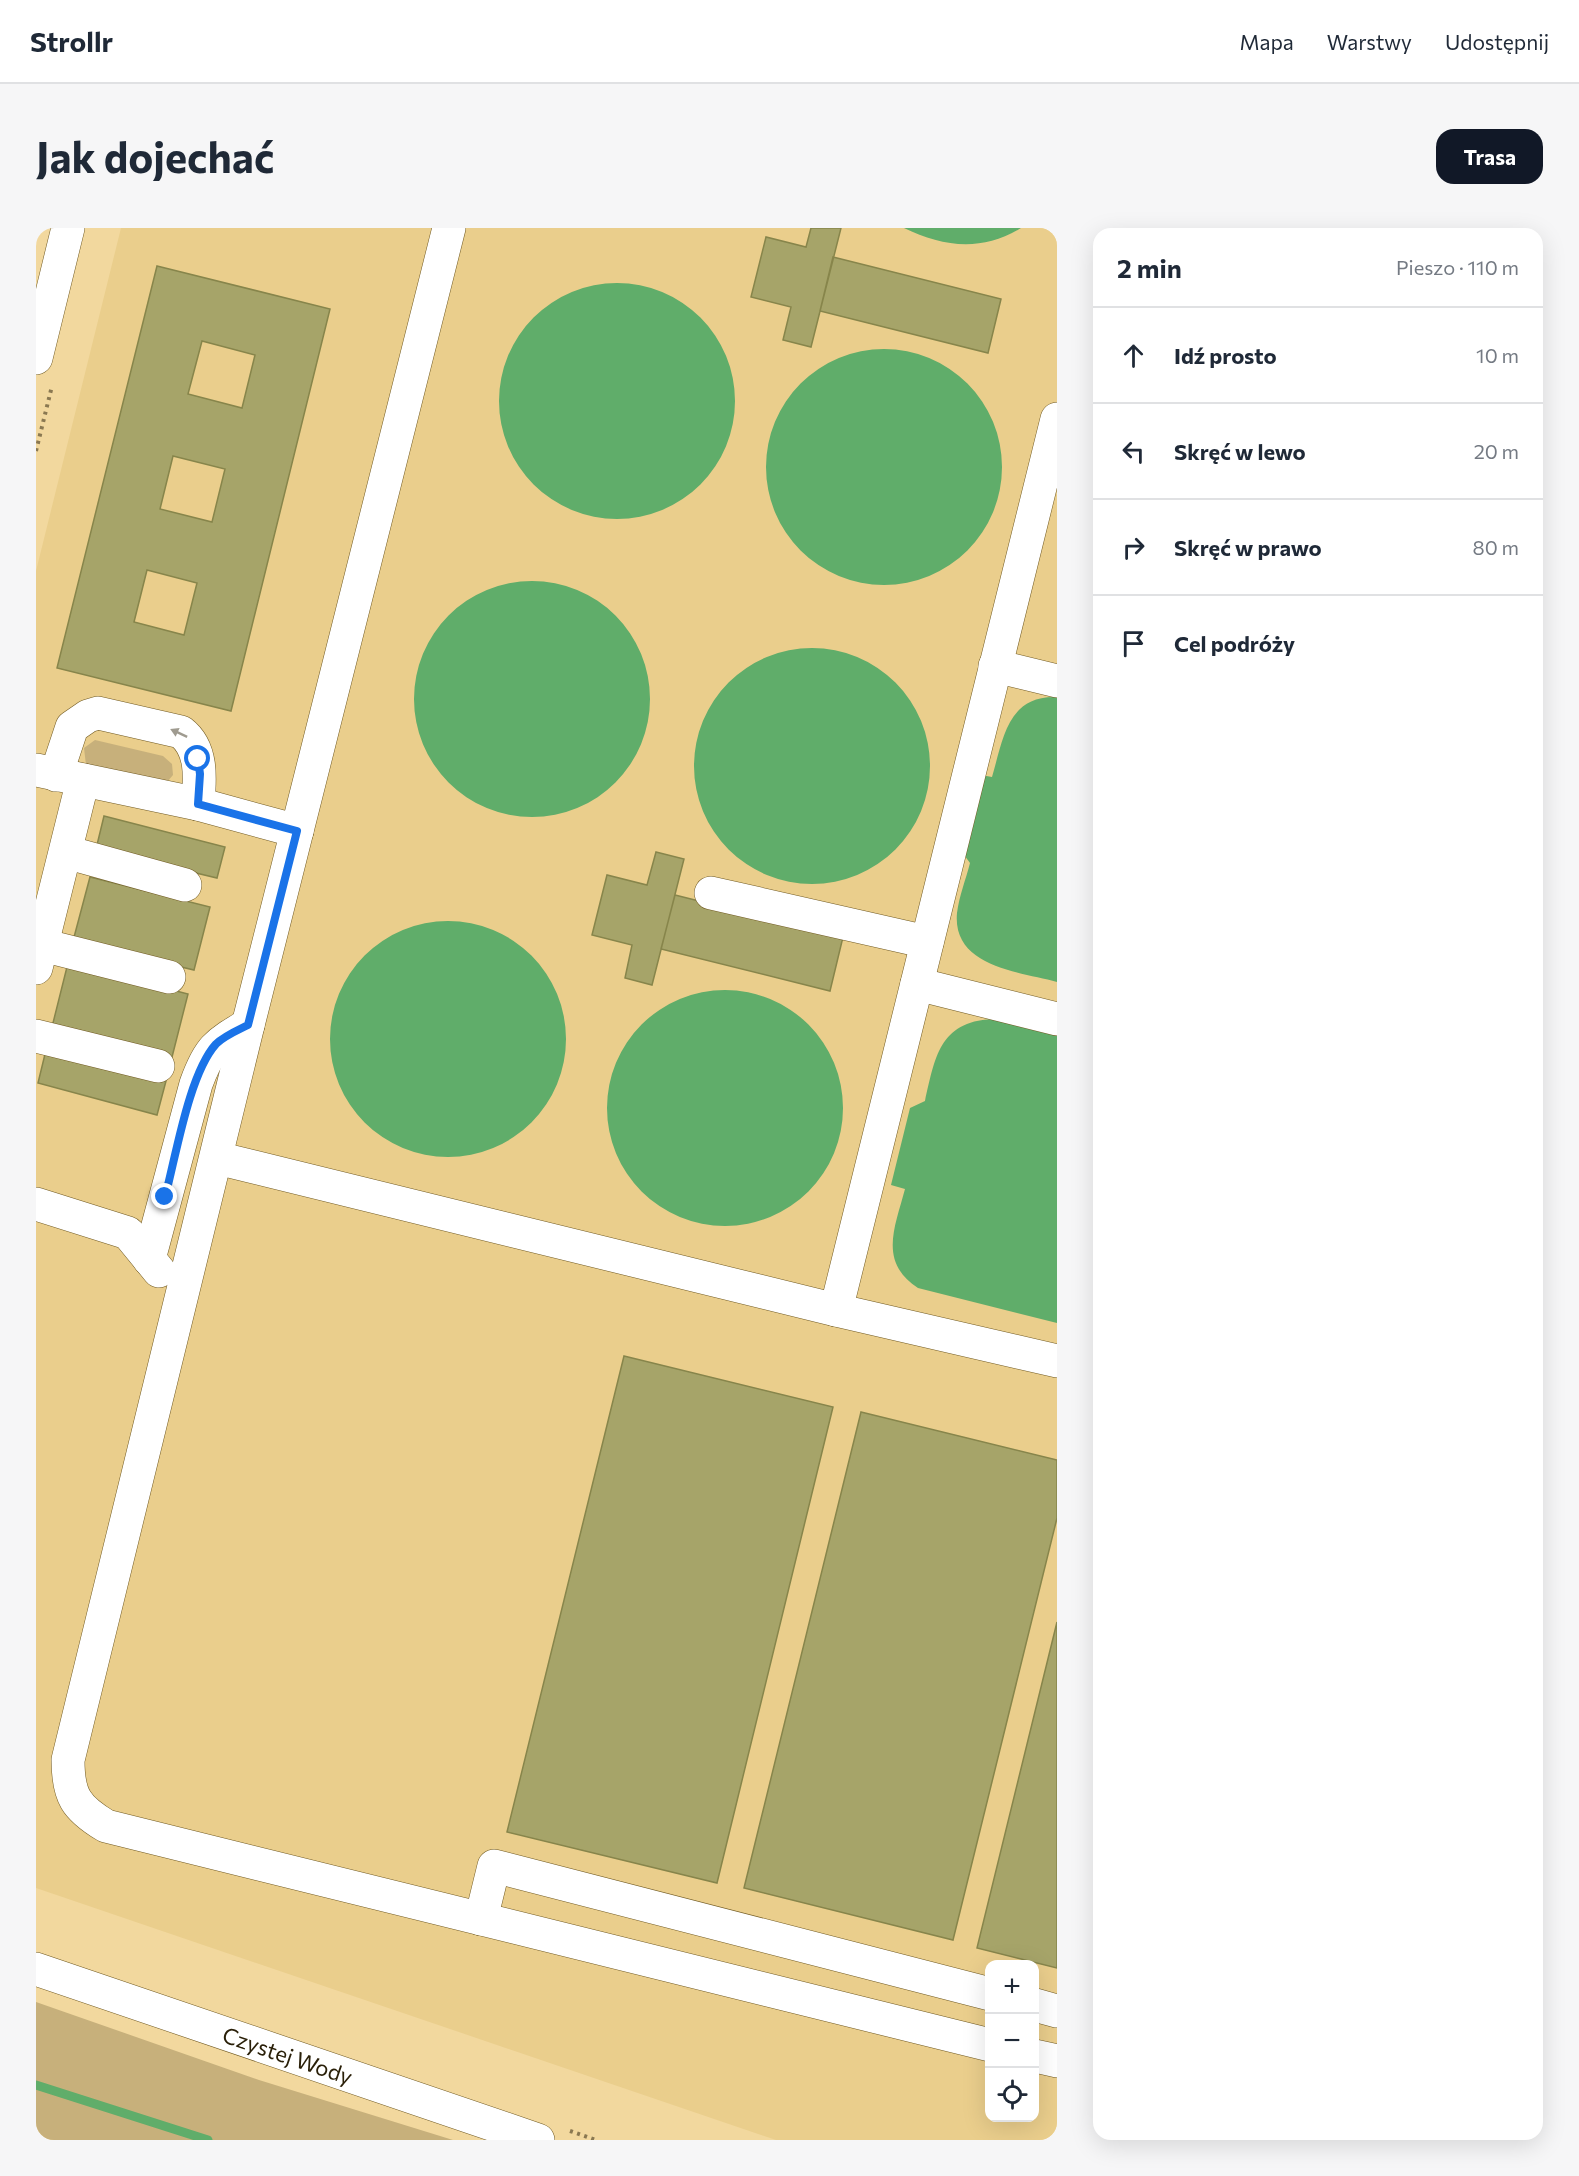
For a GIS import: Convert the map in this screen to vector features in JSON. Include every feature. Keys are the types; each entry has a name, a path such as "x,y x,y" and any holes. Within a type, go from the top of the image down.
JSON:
{"street":[{"path":"36,358 68,228"},
{"path":"449,228 248,1025 68,1760 68,1782 75,1800 88,1815 106,1826 985,2044"},
{"path":"836,1310 1057,419"},
{"path":"995,666 1057,681"},
{"path":"169,977 39,957 66,852 58,775 72,727 78,721 99,713 181,732 187,737 198,759 200,774 198,804"},
{"path":"58,775 198,804 297,831"},
{"path":"66,852 185,885"},
{"path":"711,893 927,942"},
{"path":"917,984 1057,1018"},
{"path":"149,1259 195,1084 205,1059 218,1042 248,1025"},
{"path":"36,1036 158,1066"},
{"path":"217,1158 836,1310 1057,1361"},
{"path":"36,1204 128,1233 166,1278 185,1286"},
{"path":"481,1919 494,1866 985,1993"},
{"path":"714,1977 724,1926"},
{"name":"Czystej Wody","path":"36,1969 538,2140"},
{"path":"946,2034 956,1985"},
{"path":"1039,2006 1057,2011"},
{"path":"1039,2057 1057,2061"}],"shaded area":[{"path":"121,228 1057,228 1057,2140 776,2140 36,1888 36,571"},
{"path":"904,228 1021,228 992,241 962,244 933,239"},
{"path":"605,283 629,283 651,288 673,297 701,317 715,335 726,356 733,378 735,401 733,424 726,446 715,467 701,485 673,505 651,514 629,519 605,519 583,514 561,505 533,485 513,457 504,435 499,413 499,389 504,367 513,345 533,317 561,297 583,288"},
{"path":"872,349 896,349 918,354 940,363 968,383 982,401 993,422 1000,444 1002,467 1000,490 993,512 982,533 968,551 940,571 918,580 896,585 872,585 850,580 828,571 800,551 780,523 771,501 766,479 766,455 771,433 780,411 800,383 828,363 850,354"},
{"path":"520,581 544,581 566,586 588,595 616,615 630,633 641,654 648,676 650,699 648,722 641,744 630,765 616,783 588,803 566,812 544,817 520,817 498,812 476,803 448,783 428,755 419,733 414,711 414,687 419,665 428,643 448,615 476,595 498,586"},
{"path":"800,648 824,648 846,653 868,662 896,682 910,700 921,721 928,743 930,766 928,789 921,811 910,832 896,850 868,870 846,879 824,884 800,884 778,879 756,870 728,850 708,822 699,800 694,778 694,754 699,732 708,710 728,682 756,662 778,653"},
{"path":"1057,697 1057,982 1008,970 977,956 965,945 958,931 957,913 970,863 959,848 981,775 992,777 1004,735 1017,712 1027,703 1040,698"},
{"path":"95,740 163,756 172,764 173,775 167,782 86,765 84,748"},
{"path":"436,921 460,921 482,926 504,935 532,955 546,973 557,994 564,1016 566,1039 564,1062 557,1084 546,1105 532,1123 504,1143 482,1152 460,1157 436,1157 414,1152 392,1143 364,1123 344,1095 335,1073 330,1051 330,1027 335,1005 344,983 364,955 392,935 414,926"},
{"path":"713,990 737,990 759,995 781,1004 809,1024 823,1042 834,1063 841,1085 843,1108 841,1131 834,1153 823,1174 809,1192 781,1212 759,1221 737,1226 713,1226 691,1221 669,1212 641,1192 621,1164 612,1142 607,1120 607,1096 612,1074 621,1052 641,1024 669,1004 691,995"},
{"path":"992,1019 1057,1035 1057,1323 918,1288 898,1267 894,1255 894,1230 905,1189 891,1185 910,1108 925,1101 932,1070 942,1045 950,1035 974,1022"},
{"path":"36,2002 259,2080 453,2140 36,2140"}],"building":[{"path":"811,228 841,228 811,347 783,340 791,307 751,297 766,237 806,247"},
{"path":"833,257 1001,299 988,353 820,311"},
{"path":"157,266 330,309 231,711 57,668","holes":["202,341 255,355 242,408 188,394","173,456 225,469 212,522 160,509","147,570 197,583 184,635 134,622"]},
{"path":"104,816 225,847 217,878 96,849"},
{"path":"656,852 684,859 652,985 625,978 632,945 592,935 607,875 647,885"},
{"path":"90,877 210,907 194,970 73,941"},
{"path":"675,895 843,937 830,991 661,949"},
{"path":"68,963 188,994 172,1057 52,1027"},
{"path":"46,1050 166,1081 157,1115 38,1083"},
{"path":"624,1356 833,1407 717,1883 507,1832"},
{"path":"861,1412 1057,1460 1057,1518 953,1940 744,1888"},
{"path":"1057,1622 1057,1968 1039,1964 1039,1960 1025,1960 977,1948"}],"waterway":[{"path":"36,2085 208,2140"}],"route":[{"path":"165,1197 195,1084 205,1059 218,1042 248,1025 297,831 198,804 200,774 198,759"}]}
